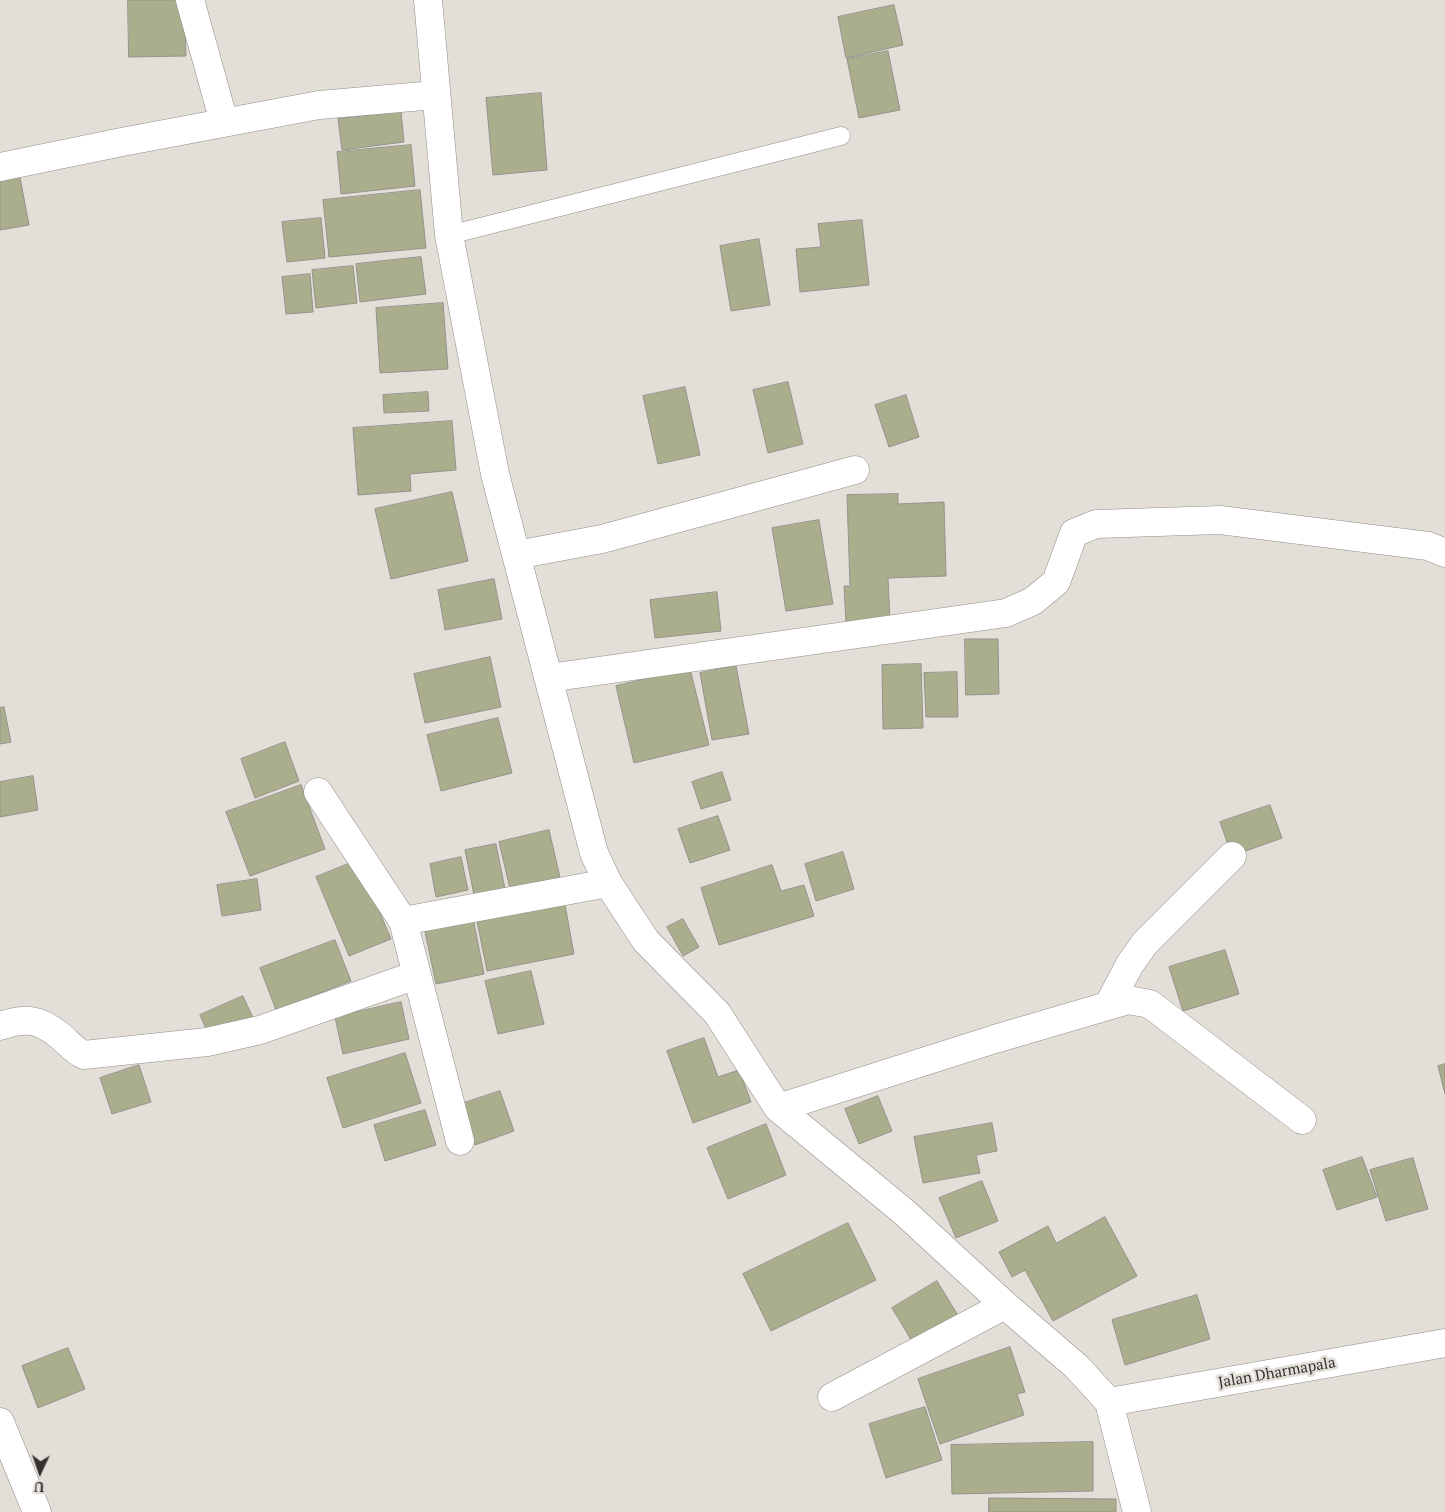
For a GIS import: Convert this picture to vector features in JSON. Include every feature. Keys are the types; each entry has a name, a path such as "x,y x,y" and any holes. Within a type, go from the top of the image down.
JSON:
{"street":[{"path":"190,0 224,122"},
{"path":"428,0 435,95 449,234 495,474 594,853 608,883 646,941 717,1013 778,1108 904,1212 1005,1305 1077,1367 1109,1402 1137,1512"},
{"path":"0,167 319,105 435,95"},
{"path":"516,555 602,539 855,470"},
{"path":"548,678 1006,613 1033,601 1056,582 1074,533 1096,524 1220,520 1428,546 1445,553"},
{"path":"318,792 403,921 460,1141"},
{"path":"1109,1004 1130,964 1145,943 1232,856"},
{"path":"403,921 608,883"},
{"path":"0,1026 22,1019 33,1021 59,1035 76,1051 84,1055 207,1042 260,1030 416,975"},
{"path":"778,1108 1109,1004 1128,1000 1150,1004 1302,1120"},
{"path":"832,1397 1005,1305"},
{"name":"Jalan Dharmapala","path":"1109,1402 1445,1344"},
{"path":"0,1422 36,1512"}],"lane":[{"path":"449,234 841,136"}],"building":[{"path":"128,0 184,0 186,56 129,57"},
{"path":"894,5 903,45 846,58 838,17"},
{"path":"888,51 900,110 859,118 847,59"},
{"path":"541,93 547,170 493,175 486,98"},
{"path":"401,112 404,142 342,150 338,119"},
{"path":"411,145 415,186 341,194 337,152"},
{"path":"19,172 29,225 0,230 0,175"},
{"path":"420,190 426,248 329,257 323,200"},
{"path":"321,218 325,258 287,262 282,222"},
{"path":"862,220 869,285 800,292 796,249 821,247 818,224"},
{"path":"759,239 770,305 731,311 720,246"},
{"path":"421,257 426,294 360,302 356,264"},
{"path":"353,266 357,303 316,308 312,270"},
{"path":"310,274 313,312 286,314 282,277"},
{"path":"443,303 448,369 380,373 376,308"},
{"path":"788,382 803,444 768,453 753,390"},
{"path":"685,387 700,455 658,464 643,396"},
{"path":"428,392 429,411 384,413 383,395"},
{"path":"906,395 919,437 889,447 875,405"},
{"path":"452,421 456,470 410,474 411,491 358,495 353,428"},
{"path":"452,492 468,561 391,579 375,509"},
{"path":"898,494 898,504 944,502 946,576 888,578 890,622 846,623 844,586 850,586 847,495"},
{"path":"819,520 833,604 786,611 772,528"},
{"path":"494,579 502,619 445,630 438,590"},
{"path":"717,592 721,631 655,638 650,600"},
{"path":"965,639 998,639 999,694 966,695"},
{"path":"490,657 501,707 425,723 414,674"},
{"path":"921,664 923,728 883,729 882,665"},
{"path":"736,666 749,734 712,740 700,673"},
{"path":"690,669 709,745 634,763 616,686"},
{"path":"957,672 958,717 926,717 924,673"},
{"path":"4,707 11,742 0,744 0,708"},
{"path":"498,718 512,773 441,791 427,735"},
{"path":"285,742 299,781 255,798 241,759"},
{"path":"722,772 731,800 701,809 692,782"},
{"path":"33,776 38,810 0,817 0,782"},
{"path":"301,785 325,849 250,876 226,812"},
{"path":"1270,805 1282,838 1232,856 1220,822"},
{"path":"718,816 730,850 690,863 678,829"},
{"path":"549,830 562,886 512,897 499,842"},
{"path":"496,844 506,894 475,900 465,850"},
{"path":"843,852 854,889 816,901 805,864"},
{"path":"461,857 468,890 436,897 430,864"},
{"path":"358,860 391,939 349,956 316,877"},
{"path":"772,865 781,891 804,885 814,916 719,945 701,888"},
{"path":"257,879 261,910 222,916 217,885"},
{"path":"564,899 574,954 487,971 476,916"},
{"path":"473,918 484,974 436,984 424,927"},
{"path":"683,919 699,947 683,956 667,927"},
{"path":"335,940 351,981 276,1010 260,968"},
{"path":"1225,950 1239,994 1183,1011 1169,967"},
{"path":"531,971 544,1024 498,1034 485,981"},
{"path":"243,996 254,1020 210,1038 200,1015"},
{"path":"401,1002 409,1039 343,1054 335,1017"},
{"path":"704,1038 718,1077 739,1070 751,1102 693,1123 667,1051"},
{"path":"405,1053 421,1103 343,1128 327,1078"},
{"path":"1445,1064 1445,1094 1438,1066"},
{"path":"139,1065 151,1102 112,1114 100,1078"},
{"path":"500,1091 514,1131 475,1145 461,1104"},
{"path":"878,1096 892,1131 859,1144 845,1109"},
{"path":"425,1110 436,1145 385,1161 374,1125"},
{"path":"992,1123 997,1151 976,1155 980,1173 923,1183 914,1137"},
{"path":"766,1124 786,1175 728,1199 707,1148"},
{"path":"1362,1157 1377,1197 1337,1210 1323,1170"},
{"path":"1413,1158 1428,1209 1386,1221 1370,1170"},
{"path":"982,1181 998,1221 956,1238 939,1198"},
{"path":"1105,1217 1137,1276 1053,1321 1025,1270 1012,1277 999,1252 1048,1226 1056,1243"},
{"path":"848,1223 876,1280 771,1331 743,1274"},
{"path":"937,1281 962,1322 916,1348 892,1308"},
{"path":"1197,1295 1210,1339 1125,1365 1112,1320"},
{"path":"1010,1347 1025,1392 1017,1394 1024,1415 940,1444 918,1379"},
{"path":"68,1348 85,1389 38,1408 22,1366"},
{"path":"925,1407 942,1460 886,1478 869,1424"},
{"path":"1093,1442 1093,1491 952,1494 951,1445"},
{"path":"989,1498 1116,1499 1116,1512 989,1512"}]}
